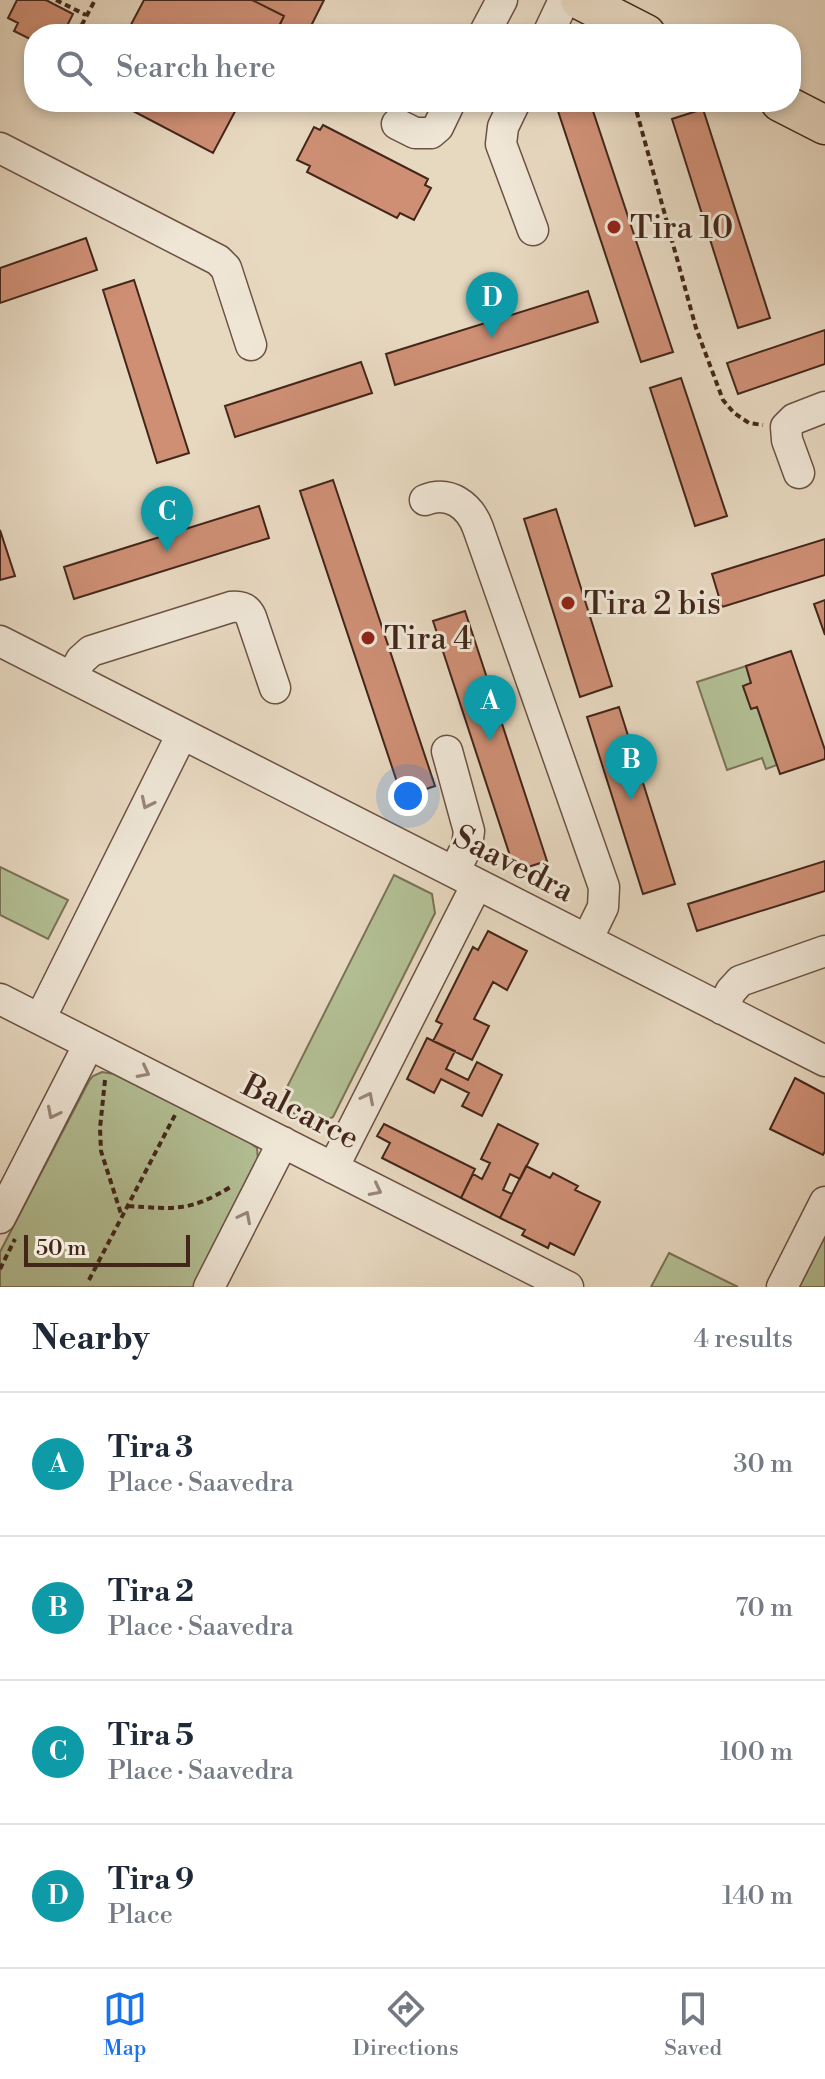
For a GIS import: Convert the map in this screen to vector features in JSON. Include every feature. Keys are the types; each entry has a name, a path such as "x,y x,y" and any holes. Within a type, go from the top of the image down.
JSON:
{"main road":[{"path":"580,0 627,24"},
{"path":"800,112 825,125"}],"street":[{"path":"489,24 502,0"},
{"path":"553,24 564,0"},
{"path":"397,124 415,133 431,133 438,127 445,112"},
{"path":"510,112 503,127 501,144 533,230"},
{"path":"0,148 221,262 226,268 251,345"},
{"path":"799,473 787,440 786,427 794,419 825,407"},
{"path":"425,500 439,496 454,499 467,508 478,528 604,887 603,907 587,940"},
{"path":"72,677 81,660 91,651 238,606 246,609 251,617 275,688"},
{"name":"Saavedra","path":"0,641 825,1061"},
{"path":"40,1019 182,734"},
{"path":"333,1168 466,878 469,831 447,751"},
{"path":"722,1009 740,981 825,951"},
{"name":"Balcarce","path":"0,999 568,1287"},
{"path":"11,1223 89,1044"},
{"path":"209,1287 283,1142"},
{"path":"782,1287 825,1202"}],"path":[{"path":"56,0 86,16"},
{"path":"82,24 95,0"},
{"path":"637,112 696,328 723,400 734,413 749,423 786,427"},
{"path":"96,1084 107,1080 100,1128 101,1151 122,1217"},
{"path":"89,1280 176,1113"},
{"path":"128,1206 193,1206 241,1180 234,1193"},
{"path":"0,1269 11,1223"}],"green space":[{"path":"746,666 751,683 743,686 751,708 757,707 777,765 766,769 762,758 727,770 697,682"},
{"path":"0,867 68,900 48,939 0,915"},
{"path":"394,875 432,894 435,913 333,1117 316,1125 278,1105"},
{"path":"102,1072 114,1074 249,1142 257,1148 258,1160 195,1287 0,1287 0,1252 89,1081"},
{"path":"825,1236 825,1287 799,1287"},
{"path":"669,1253 738,1287 651,1287"}],"building":[{"path":"17,0 46,0 73,14 68,24 24,24 24,36 14,31 18,23 8,18"},
{"path":"144,0 252,0 284,16 280,24 131,24"},
{"path":"252,0 324,0 312,24 280,24 284,16"},
{"path":"135,112 235,112 213,153"},
{"name":"Tira 10","path":"558,112 593,112 673,352 641,362"},
{"path":"704,112 770,318 738,328 672,119"},
{"path":"323,125 428,179 425,185 431,188 414,220 400,213 397,218 307,172 310,166 297,160 314,127 320,130"},
{"path":"86,238 97,270 0,303 0,268"},
{"path":"134,280 189,453 157,463 103,290"},
{"path":"588,291 598,322 395,385 386,354"},
{"path":"825,330 825,364 738,394 727,363"},
{"path":"361,362 372,393 235,437 225,406"},
{"path":"681,378 727,516 695,526 650,388"},
{"name":"Tira 4","path":"333,480 435,786 402,797 300,491"},
{"path":"259,506 269,538 74,599 64,567"},
{"name":"Tira 2 bis","path":"556,509 612,686 580,697 524,519"},
{"path":"0,530 15,576 0,580"},
{"path":"825,539 825,575 722,607 712,574"},
{"path":"825,600 825,635 814,604"},
{"path":"465,611 547,861 515,871 433,621"},
{"path":"791,651 825,750 825,759 780,774 757,707 751,709 743,686 751,683 746,666"},
{"path":"619,707 675,884 643,894 587,717"},
{"path":"825,861 825,891 697,931 688,904"},
{"path":"488,931 527,951 507,990 493,982 474,1019 489,1026 472,1060 433,1041 442,1024 436,1021 473,947 478,950"},
{"path":"427,1038 455,1051 446,1069 468,1080 477,1062 502,1075 482,1116 462,1106 469,1093 441,1079 434,1093 407,1079"},
{"path":"795,1078 825,1094 823,1155 770,1129"},
{"path":"384,1124 475,1169 461,1198 382,1158 390,1143 377,1136"},
{"path":"498,1124 538,1144 520,1179 510,1174 503,1190 512,1194 500,1218 461,1198 473,1174 482,1179 490,1163 481,1159"},
{"path":"526,1166 550,1178 553,1173 578,1186 575,1190 600,1202 574,1255 550,1243 548,1248 522,1235 525,1230 500,1218"}],"place":[{"name":"Tira 10","path":"614,227"},
{"name":"Tira 9","path":"492,338"},
{"name":"Tira 5","path":"167,552"},
{"name":"Tira 2 bis","path":"568,603"},
{"name":"Tira 4","path":"368,638"},
{"name":"Tira 3","path":"490,741"},
{"name":"Tira 2","path":"631,800"}]}
